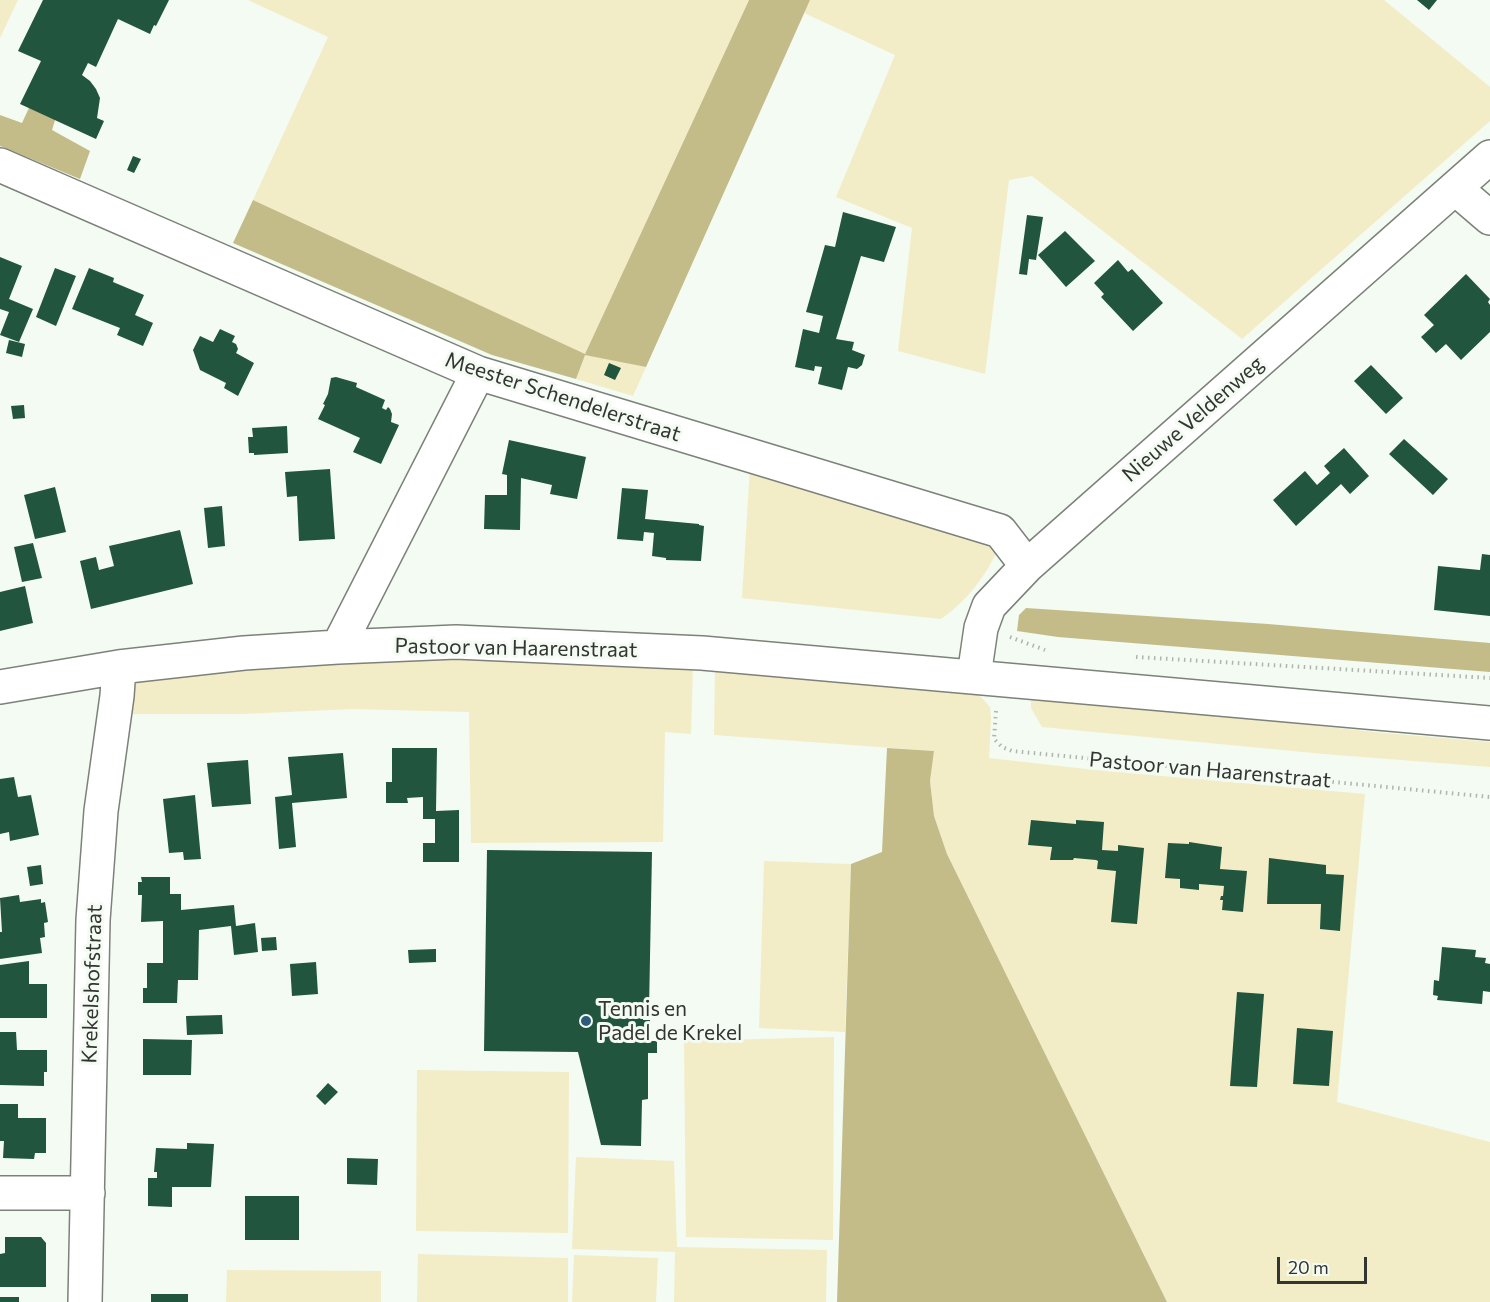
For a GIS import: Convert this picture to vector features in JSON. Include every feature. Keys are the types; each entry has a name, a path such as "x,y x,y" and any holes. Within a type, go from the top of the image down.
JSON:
{"street":[{"name":"Nieuwe Veldenweg","path":"986,677 977,647 984,618 989,606 1027,566 1490,157"},
{"name":"Meester Schendelerstraat","path":"0,165 478,373 1000,531 1027,566"},
{"path":"1455,188 1490,218"},
{"path":"338,646 478,373"},
{"name":"Pastoor van Haarenstraat","path":"0,687 118,667 244,653 338,646 456,642 702,653 1490,723"},
{"name":"Krekelshofstraat","path":"85,1302 93,920 101,811 117,696 118,667"},
{"path":"0,1194 87,1192"}],"path":[{"path":"984,618 1006,635 1051,652 1042,656"},
{"path":"1134,657 1490,678"},
{"name":"Pastoor van Haarenstraat","path":"986,677 994,739 1002,747 1012,751 1490,797"}],"shaded area":[{"path":"0,0 18,0 0,38"},
{"path":"248,0 749,0 585,354 646,367 633,396 576,379 584,354 253,200 328,37"},
{"path":"749,0 810,0 646,367 585,355 576,379 492,355 233,243 253,200 585,354"},
{"path":"810,0 1384,0 1490,87 1490,121 1242,339 1032,176 1009,180 985,374 898,351 912,228 836,197 895,55 804,13"},
{"path":"34,97 59,107 52,130 90,151 80,179 0,146 0,115 22,123"},
{"path":"750,467 999,547 975,587 941,619 742,598"},
{"path":"1026,608 1268,624 1490,643 1490,672 1058,637 1017,631 1019,615"},
{"path":"480,657 693,667 691,734 665,732 663,842 471,843 469,712 352,709 242,714 126,714 132,688 139,681 300,662"},
{"path":"715,668 975,690 990,707 989,758 1095,770 1365,794 1337,1102 1490,1142 1490,1302 1167,1302 947,854 934,816 930,781 934,751 714,735"},
{"path":"1031,695 1384,733 1490,742 1490,767 1324,754 1042,727 1031,708"},
{"path":"887,748 934,751 930,781 934,816 947,854 1167,1302 837,1302 851,864 882,852"},
{"path":"764,861 851,864 845,1032 759,1028"},
{"path":"834,1037 833,1240 686,1237 684,1041"},
{"path":"417,1070 569,1072 568,1233 416,1231"},
{"path":"576,1157 674,1161 677,1247 827,1250 826,1302 674,1302 675,1252 572,1249"},
{"path":"418,1254 568,1258 568,1302 417,1302"},
{"path":"574,1255 658,1258 656,1302 572,1302"},
{"path":"227,1270 381,1271 381,1302 226,1302"}],"building":[{"path":"43,0 169,0 150,34 118,19 96,67 88,63 82,75 96,89 100,98 97,118 104,121 96,139 20,104 41,61 18,51"},
{"path":"1417,0 1437,0 1429,10"},
{"path":"133,156 141,159 134,173 127,170"},
{"path":"843,212 896,227 884,262 861,256 836,339 854,342 852,350 865,355 862,365 857,369 848,367 842,390 818,384 822,367 815,366 814,371 795,367 803,329 819,333 823,316 806,312 825,245 835,247"},
{"path":"1027,215 1043,217 1036,260 1029,259 1027,275 1019,274"},
{"path":"1065,231 1095,261 1066,287 1038,255"},
{"path":"0,257 22,266 9,299 33,309 19,342 0,335 9,312 0,309"},
{"path":"1118,260 1128,272 1132,269 1163,303 1133,331 1101,297 1104,294 1094,283"},
{"path":"55,268 76,276 56,326 36,317"},
{"path":"89,268 114,278 113,282 144,295 135,315 153,323 143,346 117,335 120,328 72,309"},
{"path":"1466,274 1490,299 1488,302 1490,332 1461,360 1446,344 1436,353 1421,337 1434,325 1424,315"},
{"path":"220,329 235,336 232,342 238,349 236,353 254,363 238,396 224,388 226,383 200,370 193,350 200,336 213,342"},
{"path":"9,340 25,344 22,357 6,353"},
{"path":"609,363 621,368 615,380 604,375"},
{"path":"1371,365 1403,398 1386,414 1354,381"},
{"path":"336,377 357,383 356,387 385,400 382,408 390,409 391,422 399,425 381,464 353,452 360,438 318,419 325,405 323,404 328,394 331,378"},
{"path":"24,405 25,418 13,419 11,406"},
{"path":"287,426 288,453 254,455 254,453 249,453 248,437 253,437 252,428"},
{"path":"1404,439 1448,479 1433,495 1389,454"},
{"path":"509,440 586,457 577,499 550,494 552,485 521,478 520,530 484,529 485,495 507,495 507,475 502,474"},
{"path":"1344,448 1369,476 1350,494 1341,484 1296,526 1273,500 1305,471 1317,485 1330,473 1324,466"},
{"path":"330,469 335,539 299,541 297,496 287,497 285,472"},
{"path":"55,487 66,532 35,539 24,495"},
{"path":"622,488 648,490 645,519 704,526 701,561 666,560 666,558 652,556 654,533 644,532 643,541 617,539"},
{"path":"222,506 225,546 208,548 204,508"},
{"path":"180,530 193,584 91,609 80,561 96,557 99,570 114,566 109,546"},
{"path":"33,543 42,578 22,582 14,547"},
{"path":"1482,554 1490,555 1490,616 1434,610 1438,566 1480,570"},
{"path":"25,586 33,623 0,631 0,592"},
{"path":"392,748 437,748 436,811 459,810 459,862 423,862 423,843 435,843 435,819 423,819 423,797 407,798 408,803 386,803 386,782 392,782"},
{"path":"343,753 347,798 292,803 296,847 279,849 275,797 292,795 288,757"},
{"path":"248,760 251,804 212,807 207,763"},
{"path":"14,777 18,797 31,795 39,835 10,841 9,832 0,834 0,779"},
{"path":"195,795 201,859 184,860 183,852 169,853 163,799"},
{"path":"1031,820 1076,824 1076,820 1104,822 1102,850 1118,851 1118,845 1144,848 1137,924 1111,922 1116,871 1097,869 1098,861 1096,860 1074,858 1073,860 1050,860 1052,847 1028,845"},
{"path":"1189,842 1222,847 1220,869 1247,871 1243,912 1222,910 1223,900 1220,900 1224,886 1199,884 1199,890 1180,888 1180,879 1165,878 1168,843 1189,844"},
{"path":"487,850 652,852 649,1010 644,1010 643,1020 650,1020 649,1041 657,1041 657,1053 648,1053 648,1099 642,1100 641,1146 601,1145 578,1052 484,1051"},
{"path":"1269,858 1326,865 1326,874 1344,875 1340,931 1320,929 1321,904 1267,904"},
{"path":"41,865 43,884 30,886 27,867"},
{"path":"141,877 170,877 170,894 181,894 181,910 234,905 236,926 255,923 258,952 234,955 231,926 199,930 198,980 178,980 177,1003 143,1003 143,988 147,988 147,963 163,963 163,921 141,922 142,895 138,895 138,882 142,882"},
{"path":"19,895 20,902 41,899 41,903 45,902 48,922 44,923 45,937 40,938 42,953 0,959 0,932 2,932 0,898"},
{"path":"276,937 277,950 262,951 261,938"},
{"path":"1442,947 1476,950 1475,957 1486,958 1485,963 1490,964 1490,992 1483,991 1482,1004 1437,1000 1438,996 1433,995 1434,980 1439,981"},
{"path":"436,949 436,962 409,963 408,950"},
{"path":"29,961 29,984 47,984 47,1018 0,1018 0,965"},
{"path":"316,962 318,994 292,996 290,964"},
{"path":"1237,992 1264,994 1257,1087 1230,1086"},
{"path":"222,1015 223,1034 187,1035 186,1016"},
{"path":"1297,1028 1333,1031 1329,1086 1293,1084"},
{"path":"0,1032 16,1032 17,1050 47,1050 47,1072 44,1072 44,1086 0,1085"},
{"path":"143,1039 192,1040 191,1075 143,1075"},
{"path":"328,1083 338,1092 325,1105 316,1096"},
{"path":"0,1104 18,1104 18,1118 46,1118 46,1153 35,1153 34,1159 3,1158 4,1141 0,1141"},
{"path":"187,1143 214,1144 211,1187 172,1187 172,1207 148,1206 148,1178 157,1178 157,1172 154,1172 156,1148 187,1149"},
{"path":"347,1158 378,1159 377,1185 347,1184"},
{"path":"245,1196 299,1196 299,1240 245,1240"},
{"path":"5,1237 41,1237 46,1243 46,1287 0,1287 0,1254 5,1253"},
{"path":"151,1294 188,1294 188,1302 151,1302"},
{"path":"0,1297 19,1297 19,1302 0,1302"}],"place":[{"name":"Tennis en Padel de Krekel","path":"586,1021"}]}
